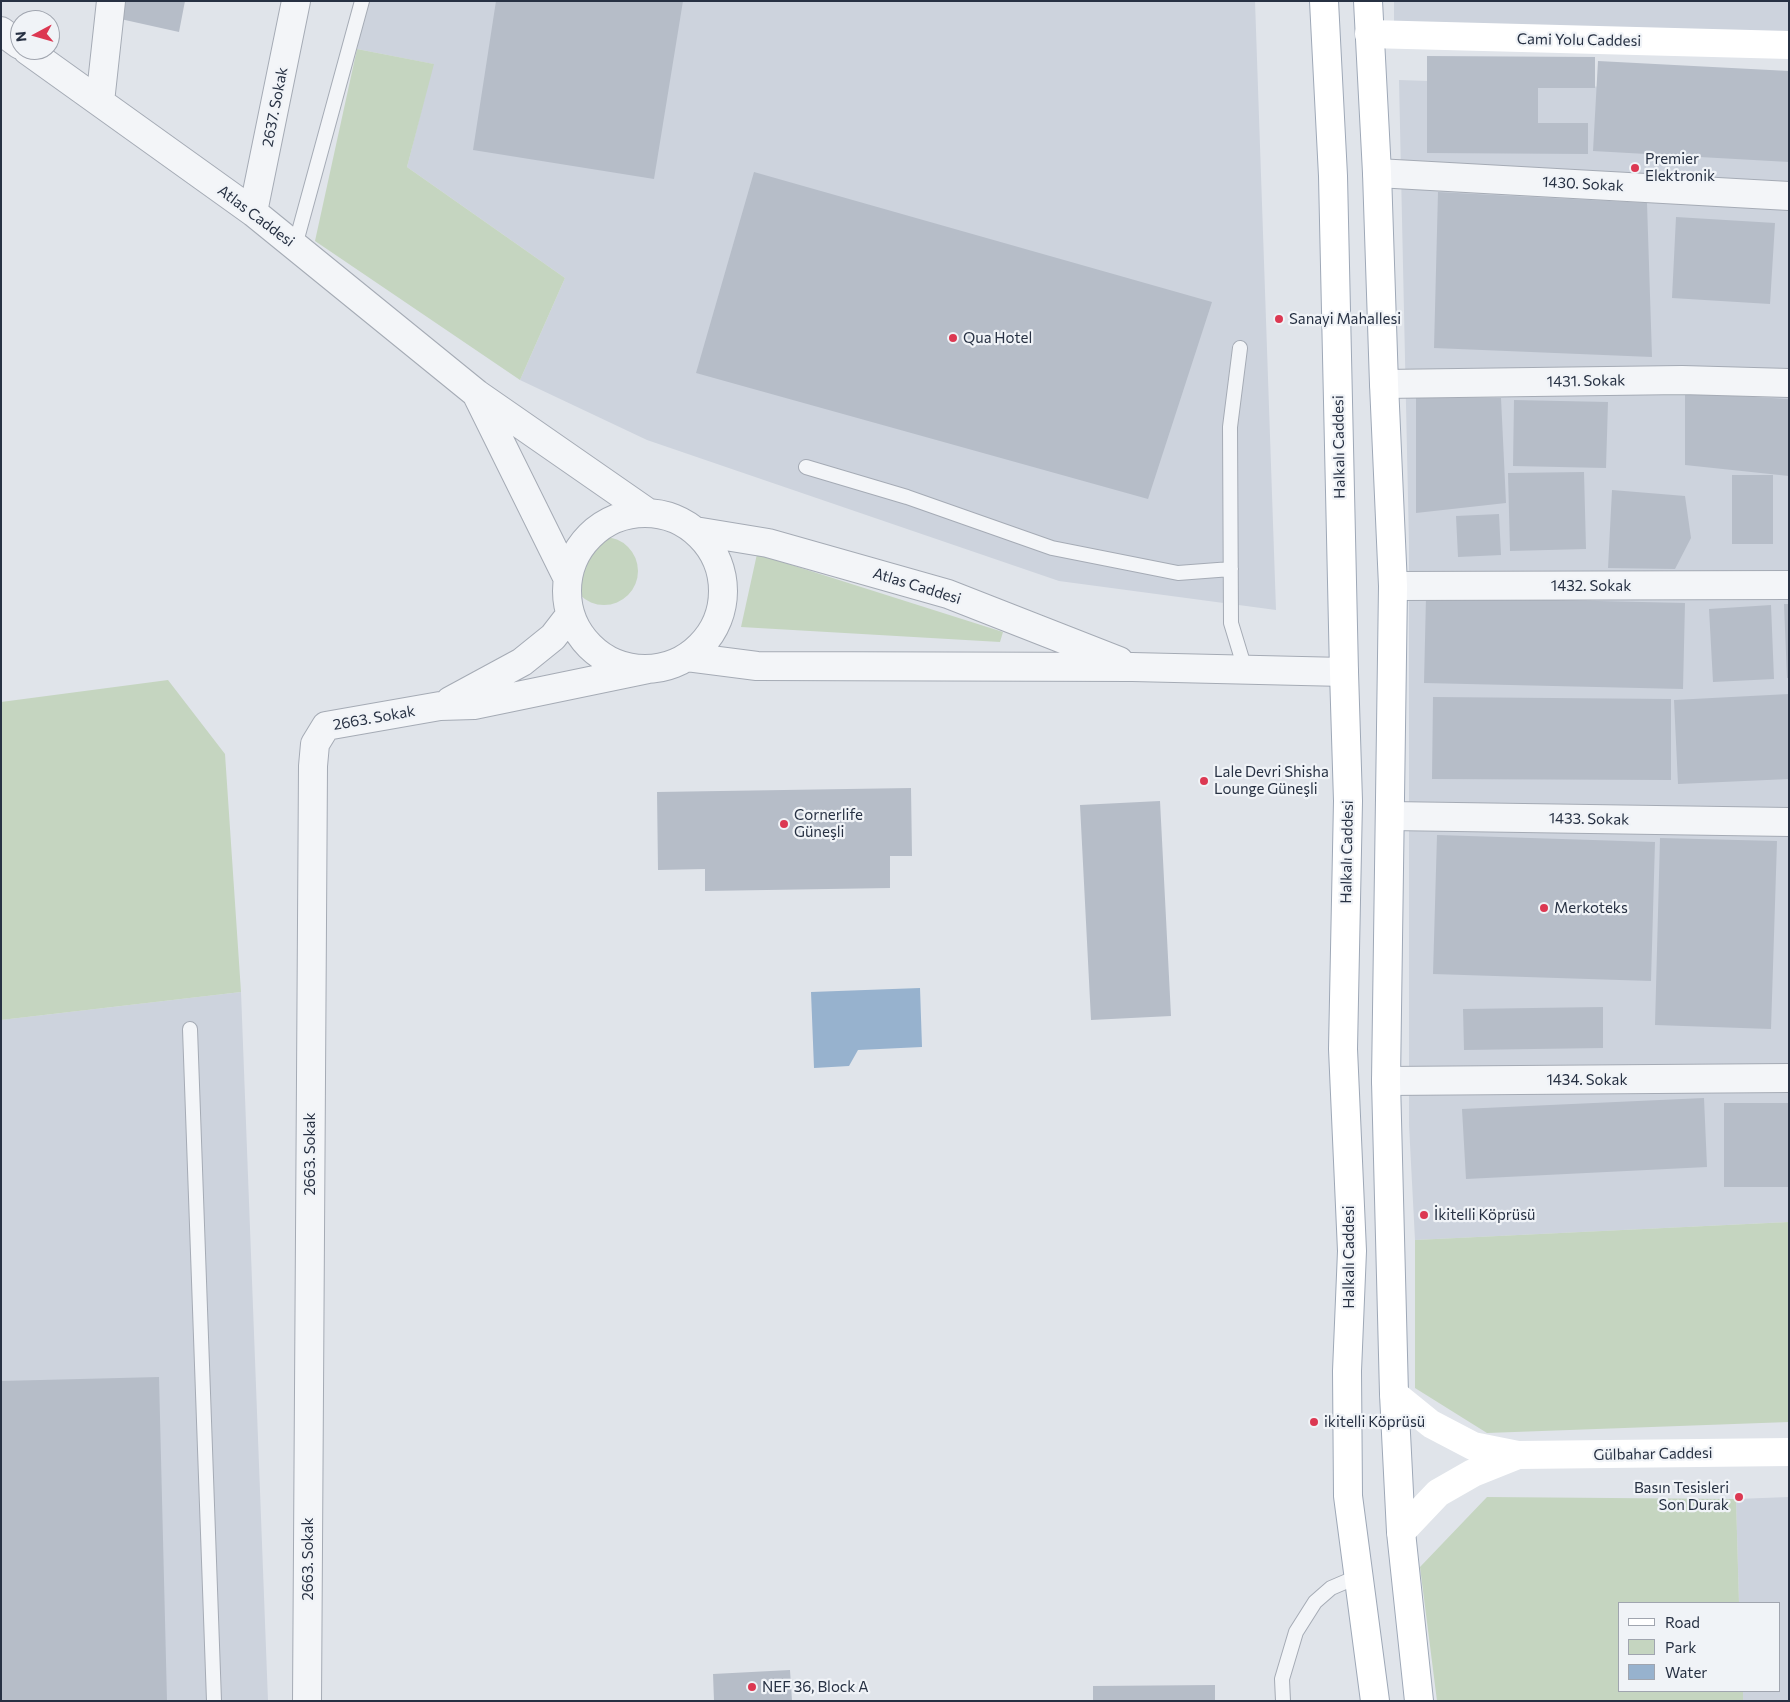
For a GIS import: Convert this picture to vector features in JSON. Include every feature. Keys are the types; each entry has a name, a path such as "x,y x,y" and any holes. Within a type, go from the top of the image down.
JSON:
{"main road":[{"name":"Halkalı Caddesi","path":"1324,1 1333,176 1348,801 1343,1049 1352,1251 1347,1371 1348,1496 1376,1701"},
{"path":"1368,1 1377,172 1392,586 1386,1082 1394,1394 1401,1532 1419,1701"},
{"name":"Cami Yolu Caddesi","path":"1369,34 1789,45"},
{"name":"Gülbahar Caddesi","path":"1394,1394 1430,1424 1473,1446 1518,1455 1789,1452"},
{"name":"Gülbahar Caddesi","path":"1401,1532 1438,1493 1473,1473 1518,1455"}],"street":[{"path":"100,102 111,1"},
{"name":"2637. Sokak","path":"253,212 296,1"},
{"name":"Atlas Caddesi","path":"41,60 253,212 477,394 647,512"},
{"name":"1430. Sokak","path":"1377,172 1789,196"},
{"name":"1431. Sokak","path":"1384,384 1682,380 1789,384"},
{"name":"Atlas Caddesi","path":"477,394 568,577"},
{"path":"440,706 474,705 668,666 687,657 705,640 717,620 723,596 721,572 711,549 695,531 673,518 647,512 625,515 605,524 587,537 575,556 568,577 567,596 570,615 582,638 600,655 623,666 648,669"},
{"name":"Atlas Caddesi","path":"695,531 768,543 948,594 1132,666"},
{"name":"1432. Sokak","path":"1392,586 1789,585"},
{"path":"440,706 522,662 553,637 570,615"},
{"name":"Atlas Caddesi","path":"687,657 757,666 1132,666 1344,672"},
{"name":"2663. Sokak","path":"307,1701 313,766 315,744 326,726 440,706"},
{"name":"1433. Sokak","path":"1390,816 1789,822"},
{"name":"1434. Sokak","path":"1386,1082 1789,1078"}],"lane":[{"path":"295,246 362,1"},
{"path":"1240,348 1230,428 1231,622 1245,669"},
{"path":"806,467 907,497 1052,548 1178,573 1231,569"},
{"path":"190,1029 214,1701"},
{"path":"1283,1701 1282,1679 1296,1632 1315,1602 1331,1588 1359,1576"}],"shaded area":[{"path":"368,1 1255,1 1276,610 1059,581 647,440 520,380 565,278 407,167 433,64 357,49"},
{"path":"1394,1 1789,1 1789,34 1394,23"},
{"path":"1399,80 1789,93 1789,1222 1415,1240 1409,1125 1409,544"},
{"path":"241,992 268,1701 1,1701 1,1020"},
{"path":"1789,1497 1789,1701 1743,1701 1743,1692 1780,1692 1780,1602 1739,1602 1736,1499"}],"green space":[{"path":"357,49 434,64 407,167 565,278 520,380 315,241"},
{"path":"604,537 617,540 628,547 635,558 638,571 635,584 628,595 617,602 604,605 591,602 580,595 573,584 570,571 573,558 580,547 591,540"},
{"path":"757,554 1003,632 1000,642 741,627"},
{"path":"168,680 225,754 241,992 1,1020 1,702"},
{"path":"1789,1222 1789,1422 1487,1433 1415,1388 1415,1240"},
{"path":"1487,1497 1736,1499 1739,1602 1618,1602 1618,1692 1743,1692 1743,1701 1437,1701 1420,1567"}],"water":[{"path":"920,988 922,1047 858,1050 849,1066 814,1068 811,992"}],"building":[{"path":"119,1 185,1 179,32 116,18"},
{"path":"496,1 683,1 654,179 473,150"},
{"path":"1427,56 1595,57 1595,88 1538,88 1538,123 1588,123 1588,154 1427,153"},
{"path":"1598,61 1789,71 1789,162 1593,151"},
{"name":"Qua Hotel","path":"754,172 1212,302 1148,499 696,373"},
{"path":"1438,192 1647,203 1652,357 1434,348"},
{"path":"1676,217 1775,223 1770,304 1672,298"},
{"path":"1685,393 1789,399 1789,476 1685,465"},
{"path":"1416,398 1501,398 1506,503 1416,513"},
{"path":"1514,400 1608,402 1606,468 1513,466"},
{"path":"1584,472 1586,549 1510,551 1508,473"},
{"path":"1732,475 1773,475 1773,544 1732,544"},
{"path":"1612,490 1685,496 1691,538 1675,569 1608,568"},
{"path":"1499,514 1501,555 1458,557 1456,516"},
{"path":"1426,597 1685,603 1683,689 1424,683"},
{"path":"1784,604 1789,604 1789,678 1787,678"},
{"path":"1771,605 1774,679 1713,682 1709,609"},
{"path":"1789,694 1789,779 1678,784 1674,700"},
{"path":"1433,697 1671,699 1671,780 1432,779"},
{"name":"Cornerlife Güneşli","path":"911,788 912,856 890,856 890,888 705,891 705,869 658,870 657,792"},
{"path":"1160,801 1171,1016 1091,1020 1080,805"},
{"name":"Merkoteks","path":"1437,835 1655,842 1651,981 1433,974"},
{"path":"1660,838 1777,841 1771,1029 1655,1025"},
{"path":"1603,1007 1603,1048 1464,1050 1463,1009"},
{"path":"1704,1098 1707,1167 1466,1179 1462,1109"},
{"path":"1724,1103 1789,1103 1789,1187 1724,1187"},
{"path":"159,1377 167,1701 1,1701 1,1381"},
{"name":"NEF 36, Block A","path":"790,1670 792,1701 714,1701 713,1674"},
{"path":"1215,1685 1215,1701 1093,1701 1093,1686"}],"place":[{"name":"Premier Elektronik","path":"1635,168"},
{"name":"Sanayi Mahallesi","path":"1279,319"},
{"name":"Qua Hotel","path":"953,338"},
{"name":"Lale Devri Shisha Lounge Güneşli","path":"1204,781"},
{"name":"Cornerlife Güneşli","path":"784,824"},
{"name":"Merkoteks","path":"1544,908"},
{"name":"İkitelli Köprüsü","path":"1424,1215"},
{"name":"ikitelli Köprüsü","path":"1314,1422"},
{"name":"Basın Tesisleri Son Durak","path":"1739,1497"},
{"name":"NEF 36, Block A","path":"752,1687"}]}
